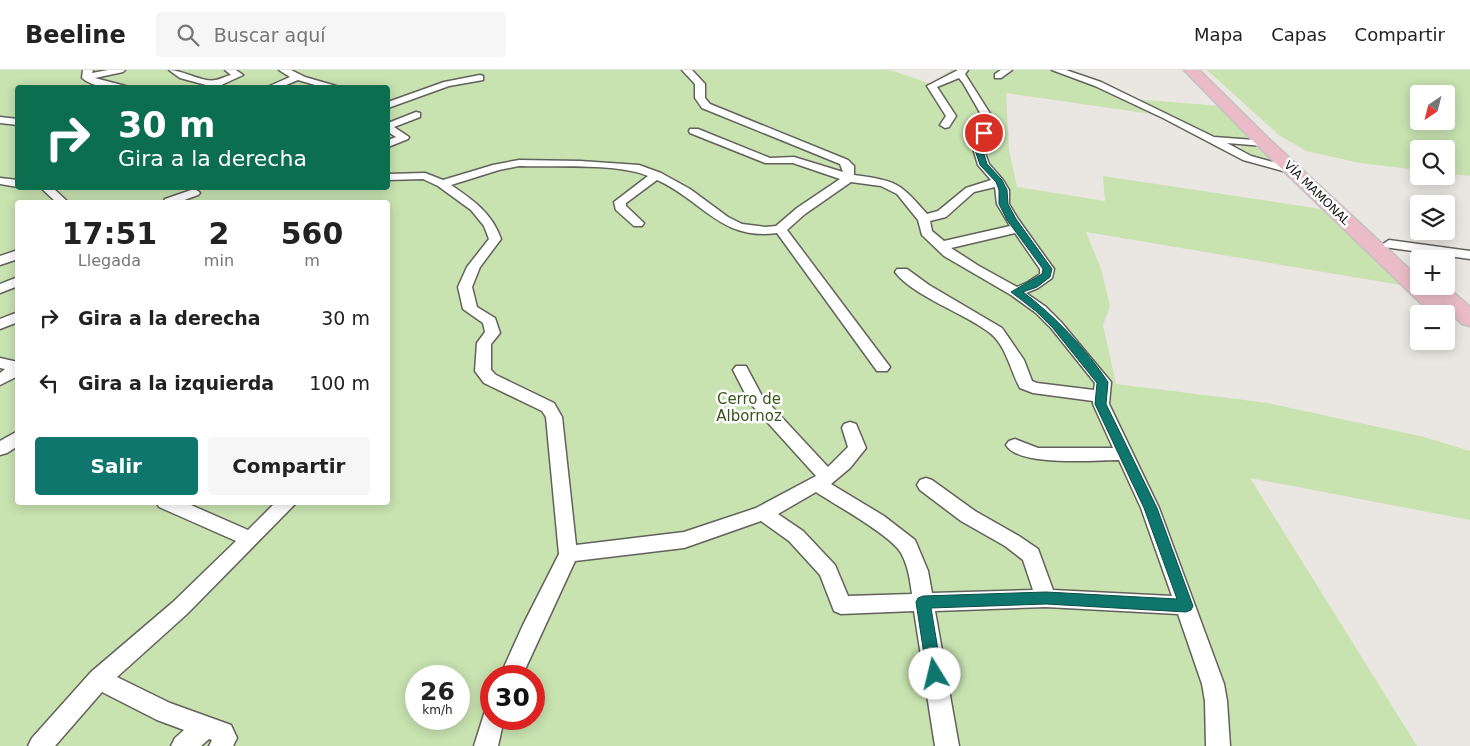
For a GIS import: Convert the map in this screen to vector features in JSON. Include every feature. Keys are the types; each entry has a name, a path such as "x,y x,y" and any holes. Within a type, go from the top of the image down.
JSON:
{"main road":[{"name":"VÍA MAMONAL","path":"1191,70 1264,143 1436,305"},
{"name":"VÍA MAMONAL","path":"1202,70 1410,264"},
{"path":"1444,295 1470,319"},
{"name":"VÍA MAMONAL","path":"1455,323 1470,338"}],"street":[{"path":"87,74 120,70"},
{"path":"174,70 183,76 208,85"},
{"path":"213,85 238,75 230,70"},
{"path":"284,70 298,77 328,85"},
{"path":"687,70 700,84 700,98 706,106 844,162 848,166 849,178"},
{"path":"998,76 1007,70"},
{"path":"1057,70 1098,84 1247,158 1294,171"},
{"path":"945,125 951,116 932,86 961,72 991,123 977,144 984,165 999,182 1003,190 1003,204 1048,269 1047,275 1033,285 1016,292"},
{"path":"87,74 93,81 114,85"},
{"path":"277,85 298,77"},
{"path":"390,104 446,84 480,78"},
{"path":"390,126 416,115"},
{"path":"0,120 15,122"},
{"path":"390,128 404,137 390,143"},
{"path":"694,131 769,161 794,160 849,178 892,186 901,192 924,219 926,232 941,246 974,269 1016,292 1041,310 1056,324 1103,382 1100,404 1150,508 1213,684 1216,701 1218,746"},
{"path":"1212,139 1264,143"},
{"path":"442,184 491,168 519,163 580,164 638,168 657,175 686,191 714,214 732,223 750,230 765,231 780,229 801,211 849,178"},
{"path":"638,223 620,207 620,202 657,175"},
{"path":"390,176 425,176 442,184 475,206 490,224 495,239 474,266 465,288 470,309 490,321 493,333 484,343 482,371 490,379 548,407 554,417 567,552 569,553"},
{"path":"0,181 15,184"},
{"path":"924,219 942,214 970,190 999,182"},
{"path":"49,190 60,200"},
{"path":"176,200 195,195"},
{"path":"941,246 1018,228"},
{"path":"780,229 882,367"},
{"path":"1389,244 1470,255"},
{"path":"0,261 15,255"},
{"path":"902,272 924,288 996,331 1016,360 1026,384 1033,388 1101,396"},
{"path":"0,289 15,283"},
{"path":"0,325 15,318"},
{"path":"0,363 15,367"},
{"path":"0,380 15,370"},
{"path":"741,370 756,399 822,481 908,546 918,571 947,746"},
{"path":"569,553 684,540 763,513 822,481 846,462 857,448 850,428"},
{"path":"6,450 15,440"},
{"path":"1015,445 1037,454 1123,454"},
{"path":"926,485 968,516 1012,541 1030,555 1046,598"},
{"path":"172,505 250,539"},
{"path":"40,746 99,679 180,608 285,505"},
{"path":"763,513 796,536 828,571 841,605 1046,598 1186,606"},
{"path":"516,665 569,553"},
{"path":"99,679 165,712 225,735 221,746"},
{"path":"183,746 205,728"},
{"path":"486,746 490,730"}],"green space":[{"name":"Cerro de Albornoz","path":"0,70 890,70 931,84 951,70 1060,70 1165,116 1006,93 1009,150 1017,187 1105,201 1103,176 1321,209 1401,285 1086,232 1101,269 1110,306 1103,325 1116,384 1268,403 1424,437 1470,451 1470,520 1250,478 1417,746 0,746"},
{"path":"1207,70 1470,70 1470,176 1455,174 1455,140 1410,140 1410,169 1360,163 1306,151 1279,135"},
{"path":"1134,99 1220,106 1249,135 1246,138 1213,137"},
{"path":"1263,145 1286,167 1258,158 1241,149 1241,146"}],"route":[{"path":"935,674 923,602 1046,598 1186,606 1150,508 1100,404 1103,382 1056,324 1041,310 1016,292 1033,285 1047,275 1048,269 1012,220 1003,204 1003,190 999,182 984,165 977,144 984,133"}]}
